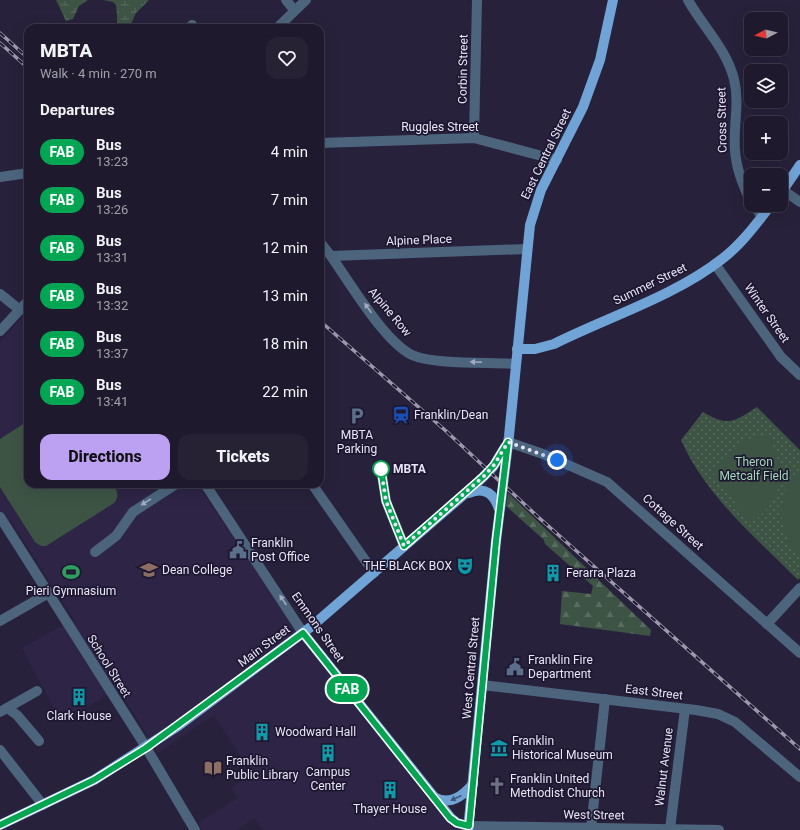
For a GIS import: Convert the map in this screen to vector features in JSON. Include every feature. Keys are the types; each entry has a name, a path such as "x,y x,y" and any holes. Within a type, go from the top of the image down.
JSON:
{"main road":[{"name":"East Central Street","path":"508,442 526,249 534,207 583,107 600,60 613,0"},
{"path":"788,182 800,165"},
{"name":"Summer Street","path":"517,349 535,349 554,344 689,281 715,264 734,248 765,212"},
{"name":"Main Street","path":"0,825 94,780 146,748 303,633 374,573 493,467 508,442"},
{"name":"West Central Street","path":"468,828 499,509 508,442"},
{"path":"464,494 475,490 485,490 494,496 499,509"},
{"name":"Emmons Street","path":"303,633 454,821 468,828"},
{"path":"434,797 444,801 452,800 464,793 473,784"}],"street":[{"path":"286,0 294,10"},
{"path":"281,24 306,0"},
{"name":"Corbin Street","path":"474,138 477,0"},
{"name":"Cross Street","path":"688,0 721,47 732,74 737,100 735,148 736,162 744,183"},
{"name":"Ruggles Street","path":"324,142 474,138 557,160"},
{"path":"0,177 24,174"},
{"path":"788,195 800,202"},
{"path":"759,212 762,216"},
{"path":"324,247 332,256"},
{"name":"Alpine Place","path":"332,256 526,249"},
{"name":"Alpine Row","path":"332,256 375,319 393,340 411,354 420,357 448,361 515,364"},
{"name":"Winter Street","path":"715,264 781,357 800,375"},
{"path":"0,294 20,310"},
{"path":"0,331 24,306"},
{"name":"Cottage Street","path":"508,442 543,454 607,482 800,653"},
{"path":"381,469 386,501 404,546"},
{"path":"96,552 116,536 129,515 137,508 170,488"},
{"name":"Emmons Street","path":"208,488 303,633"},
{"path":"315,488 374,573"},
{"name":"School Street","path":"0,517 47,594 146,748 195,830"},
{"path":"767,624 800,588"},
{"path":"0,622 47,594"},
{"name":"East Street","path":"482,685 718,714 735,722 800,777"},
{"path":"4,710 37,691"},
{"path":"591,828 605,700"},
{"name":"Walnut Avenue","path":"670,829 684,709"},
{"path":"4,710 17,715 39,741"},
{"path":"0,750 43,805"},
{"name":"West Street","path":"468,828 719,830"}],"shaded area":[{"name":"Dean College","path":"24,315 24,488 200,488 309,648 455,830 263,830 254,818 237,830 202,830 198,823 238,798 231,788 252,774 214,715 158,753 118,688 62,723 22,648 74,619 10,520 0,525 0,342"}],"green space":[{"path":"56,0 88,0 79,6 73,19 66,21"},
{"path":"103,0 149,0 136,13 131,24 117,24 116,5 113,2"},
{"name":"Theron Metcalf Field","path":"757,407 800,450 800,578 798,580 749,532 718,498 691,460 681,440 703,412 719,420 731,421"},
{"path":"24,424 24,488 115,488 117,493 116,500 114,503 46,546 41,546 35,542 0,487 0,439"},
{"path":"768,435 778,460 780,472 779,484 771,504 751,523 714,476 715,470 742,440"},
{"path":"800,469 800,558 786,537 782,513 786,490"},
{"path":"508,493 651,630 650,636 560,624 562,591 591,594 593,586 545,544 544,540 506,506"}],"railway":[{"path":"0,33 24,54"},
{"path":"0,43 24,64"},
{"path":"324,324 446,431 537,516 800,749"}],"bus line":[{"name":"FAB","path":"0,825 94,780 121,764 178,726 303,633 450,818 457,823 469,826 496,541 508,442 494,465 484,476 404,546 386,501 381,469"}],"place":[{"name":"Franklin/Dean","path":"401,415"},
{"name":"MBTA Parking","path":"357,416"},
{"name":"MBTA","path":"381,469"},
{"name":"Franklin Post Office","path":"238,550"},
{"name":"THE BLACK BOX","path":"465,566"},
{"name":"Dean College","path":"149,570"},
{"name":"Pieri Gymnasium","path":"71,572"},
{"name":"Ferarra Plaza","path":"553,573"},
{"name":"Franklin Fire Department","path":"515,667"},
{"name":"Clark House","path":"79,697"},
{"name":"Woodward Hall","path":"262,732"},
{"name":"Franklin Historical Museum","path":"499,748"},
{"name":"Campus Center","path":"328,753"},
{"name":"Franklin Public Library","path":"213,768"},
{"name":"Franklin United Methodist Church","path":"497,786"},
{"name":"Thayer House","path":"390,790"}],"route":[{"path":"381,469 386,501 404,546 484,476 494,465 508,442 557,460"}]}
